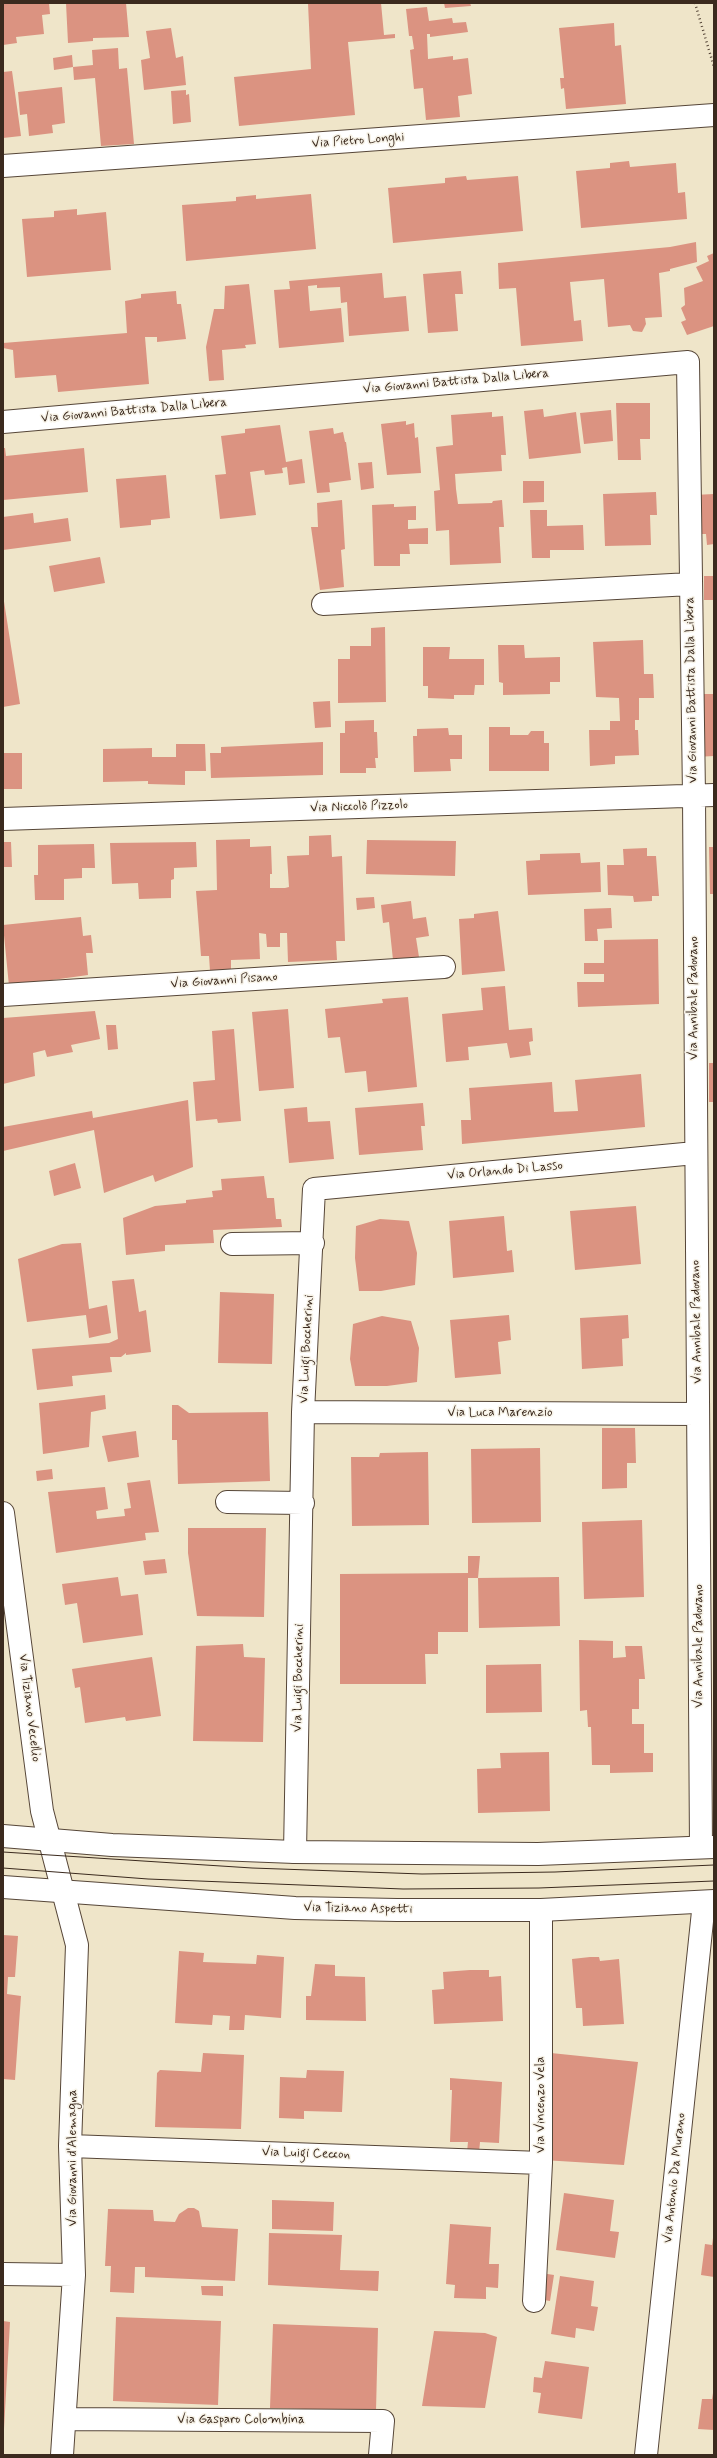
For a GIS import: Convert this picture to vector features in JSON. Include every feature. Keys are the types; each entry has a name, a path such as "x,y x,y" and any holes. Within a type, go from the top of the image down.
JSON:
{"street":[{"name":"Via Pietro Longhi","path":"3,166 714,115"},
{"name":"Via Giovanni Battista Dalla Libera","path":"3,422 688,362 690,584 704,796"},
{"name":"Via Giovanni Battista Dalla Libera","path":"323,604 690,584"},
{"name":"Via Niccolò Pizzolo","path":"3,818 704,796"},
{"name":"Via Annibale Padovano","path":"704,796 695,1153 698,1414 707,1847"},
{"name":"Via Giovanni Pisano","path":"3,995 444,967"},
{"name":"Via Orlando Di Lasso","path":"314,1189 695,1153"},
{"name":"Via Luigi Boccherini","path":"294,1852 303,1503 303,1412 313,1243 314,1189"},
{"path":"232,1244 313,1243"},
{"name":"Via Luca Marenzio","path":"303,1412 698,1414"},
{"path":"227,1502 303,1503"},
{"name":"Via Tiziano Vecellio","path":"3,1512 6,1552 42,1811 55,1864"},
{"path":"3,1836 112,1845 294,1852 538,1854 707,1847"},
{"name":"Via Giovanni d'Alemagna","path":"55,1864 76,1945 70,2146 74,2275 62,2455"},
{"name":"Via Tiziano Aspetti","path":"3,1887 295,1908 541,1910 709,1902"},
{"name":"Via Antonio Da Murano","path":"646,2455 709,1902"},
{"name":"Via Vincenzo Vela","path":"534,2301 541,2162 541,1910"},
{"name":"Via Luigi Ceccon","path":"70,2146 541,2162"},
{"path":"3,2274 74,2275"},
{"name":"Via Gasparo Colombina","path":"65,2419 382,2421 380,2455"}],"path":[{"path":"695,3 714,67"}],"building":[{"path":"3,3 49,3 50,14 42,15 44,34 16,37 17,43 3,45"},
{"path":"66,3 126,3 129,37 93,38 93,41 68,43"},
{"path":"308,3 381,3 384,35 395,34 395,38 348,42 355,115 239,126 234,77 311,69"},
{"path":"444,3 470,3 471,6 445,8"},
{"path":"427,7 429,21 452,18 453,23 466,22 468,32 430,37 430,34 427,34 428,59 453,56 453,60 468,58 472,94 458,96 460,117 426,120 423,88 414,89 410,50 414,49 412,36 409,36 406,9"},
{"path":"614,23 615,46 621,45 626,104 566,109 564,88 561,89 560,78 564,78 559,28"},
{"path":"171,28 176,58 183,56 186,85 144,90 141,60 150,58 146,31"},
{"path":"118,48 119,69 127,68 134,144 101,146 95,78 74,80 73,67 93,65 92,50"},
{"path":"72,55 73,67 54,70 53,58"},
{"path":"12,71 21,136 3,138 3,72"},
{"path":"62,87 65,123 52,125 53,133 29,136 27,114 20,115 18,92"},
{"path":"186,90 186,95 189,94 191,122 173,124 171,91"},
{"path":"629,161 630,167 676,163 678,193 685,192 687,219 581,228 576,171 610,168 610,163"},
{"path":"466,176 467,180 518,176 523,231 393,243 388,188 445,183 445,178"},
{"path":"311,194 316,249 186,261 182,205 236,201 236,197 256,195 256,199"},
{"path":"77,209 77,215 106,212 111,270 27,277 22,219 54,217 54,211"},
{"path":"696,242 697,262 659,273 662,317 645,318 646,324 642,332 633,331 630,325 608,327 604,279 570,282 574,321 581,320 583,341 521,346 516,288 499,289 498,263 670,247"},
{"path":"714,253 714,326 687,335 681,322 686,320 681,308 685,305 684,288 703,281 696,267 709,261 707,256"},
{"path":"461,271 463,294 455,294 458,331 428,333 423,274"},
{"path":"382,273 384,298 406,296 409,331 349,336 347,302 341,303 340,287 317,288 317,285 308,286 310,311 341,308 344,342 279,348 274,290 290,289 289,281"},
{"path":"249,284 256,344 245,345 246,348 222,350 224,380 209,381 206,347 214,309 224,309 225,286"},
{"path":"176,291 177,304 181,304 186,339 157,342 157,337 145,337 149,384 58,392 56,375 15,378 13,350 3,348 3,343 127,333 125,301 141,298 141,294"},
{"path":"616,403 650,403 650,439 640,439 641,460 618,460"},
{"path":"543,409 544,417 576,412 581,453 529,459 524,411"},
{"path":"611,410 613,441 584,444 580,413"},
{"path":"492,412 492,417 503,416 506,455 501,455 502,471 455,474 458,504 492,503 493,501 502,500 504,527 499,527 501,563 450,565 449,530 436,531 434,491 440,490 436,447 453,445 451,415"},
{"path":"406,421 406,425 414,423 415,438 418,437 421,473 387,475 381,424"},
{"path":"280,425 286,462 302,459 305,483 289,485 287,467 282,468 283,473 265,475 264,470 250,472 256,515 220,519 215,475 226,474 221,436 245,433 245,429"},
{"path":"333,428 334,434 343,432 346,442 351,480 329,483 330,492 317,493 309,431"},
{"path":"3,448 5,448 6,456 84,448 88,492 3,500"},
{"path":"372,462 374,488 361,490 358,463"},
{"path":"166,475 170,518 151,520 151,525 120,528 116,479"},
{"path":"523,481 544,481 544,502 523,503"},
{"path":"656,492 657,515 650,515 651,545 605,546 603,494"},
{"path":"714,494 714,544 707,545 706,534 701,534 694,495"},
{"path":"342,500 345,549 341,550 344,587 320,590 311,527 318,527 317,503"},
{"path":"394,504 394,507 416,506 416,520 408,520 408,529 428,528 428,544 409,544 410,554 400,554 400,566 374,566 372,505"},
{"path":"530,510 547,510 547,526 583,525 584,550 550,550 550,558 532,558"},
{"path":"33,513 34,523 68,518 71,541 3,550 3,517"},
{"path":"100,557 105,583 54,592 49,566"},
{"path":"704,576 714,576 714,600 704,600"},
{"path":"3,595 20,704 3,707"},
{"path":"385,627 386,702 338,703 338,659 350,659 350,646 371,646 371,628"},
{"path":"643,640 644,674 653,674 654,698 639,698 639,720 635,720 635,730 638,730 639,755 615,756 615,764 590,766 589,730 610,730 610,721 620,721 619,698 596,697 593,642"},
{"path":"498,645 524,645 525,658 560,657 560,682 550,682 550,694 503,695 503,683 499,682"},
{"path":"423,647 450,647 449,659 484,659 484,685 475,685 474,695 454,695 454,699 428,698 428,686 423,686"},
{"path":"694,694 714,694 714,756 695,757"},
{"path":"330,701 331,727 315,728 313,702"},
{"path":"374,720 374,732 377,732 378,758 375,758 376,768 366,768 366,773 340,773 340,733 345,733 345,721"},
{"path":"489,727 510,727 510,735 528,735 531,731 544,731 544,743 549,743 549,771 489,771"},
{"path":"448,728 449,735 462,735 462,759 450,759 451,771 414,772 413,736 417,736 417,729"},
{"path":"323,742 323,775 211,778 210,753 221,753 221,747"},
{"path":"176,744 205,744 206,771 185,771 185,785 148,784 148,781 103,782 103,749 152,748 152,757 176,757"},
{"path":"3,753 22,753 22,789 3,789"},
{"path":"331,835 332,857 342,856 345,941 336,941 337,960 288,962 287,933 280,933 280,947 267,947 266,934 259,933 260,959 231,960 231,971 210,971 209,956 201,956 196,891 217,890 216,840 250,839 250,847 271,846 272,874 270,874 270,888 285,888 289,887 287,856 309,855 309,836"},
{"path":"367,840 456,841 455,876 366,874"},
{"path":"3,842 11,842 12,867 3,867"},
{"path":"196,842 197,867 174,868 174,879 171,880 171,898 139,899 138,883 112,884 110,843"},
{"path":"94,844 95,868 82,868 82,878 64,879 64,900 35,900 34,875 38,875 38,845"},
{"path":"709,847 714,847 714,894 710,894"},
{"path":"647,848 647,856 656,856 659,896 652,896 652,901 634,902 633,896 608,895 607,865 624,865 623,849"},
{"path":"580,853 581,863 600,862 601,892 528,895 526,861 540,860 540,854"},
{"path":"374,897 375,908 357,910 356,898"},
{"path":"411,901 413,919 426,917 429,936 416,938 419,957 393,960 389,922 383,923 381,905"},
{"path":"611,908 612,928 597,929 598,941 585,941 584,909"},
{"path":"498,911 505,971 462,975 459,919 474,918 474,914"},
{"path":"81,917 83,936 91,935 93,953 86,953 88,975 9,986 3,925"},
{"path":"658,939 659,1004 578,1007 577,982 604,982 604,974 584,974 584,963 604,963 604,940"},
{"path":"505,986 509,1030 532,1028 533,1041 529,1042 531,1055 510,1058 507,1043 468,1047 469,1060 446,1062 442,1014 483,1010 481,988"},
{"path":"408,997 417,1087 368,1092 366,1071 345,1073 340,1037 328,1038 325,1009 383,1003 382,999"},
{"path":"288,1009 294,1088 259,1091 252,1012"},
{"path":"95,1011 100,1039 71,1045 73,1052 47,1057 45,1050 33,1053 35,1076 3,1084 3,1018"},
{"path":"106,1025 116,1025 118,1049 108,1050"},
{"path":"234,1029 241,1121 218,1123 217,1119 196,1121 193,1082 215,1080 212,1031"},
{"path":"709,1063 714,1063 714,1102 709,1102"},
{"path":"641,1074 645,1127 462,1144 461,1120 471,1120 469,1088 552,1082 554,1112 578,1111 575,1080"},
{"path":"188,1100 193,1167 155,1182 153,1175 104,1193 94,1130 3,1151 3,1127 92,1111 93,1118"},
{"path":"423,1103 425,1126 421,1126 423,1150 359,1155 355,1108"},
{"path":"307,1107 308,1122 330,1121 334,1159 289,1163 284,1109"},
{"path":"75,1163 81,1188 54,1196 49,1171"},
{"path":"264,1176 267,1198 274,1198 276,1219 281,1219 282,1227 213,1230 214,1243 165,1245 165,1251 126,1255 123,1218 155,1206 186,1203 186,1200 213,1197 212,1191 222,1190 221,1179"},
{"path":"636,1206 641,1264 575,1270 570,1211"},
{"path":"504,1216 507,1251 512,1250 514,1272 453,1278 449,1221"},
{"path":"380,1219 409,1221 417,1253 415,1285 381,1291 359,1291 355,1258 356,1226"},
{"path":"81,1243 89,1309 107,1305 111,1333 89,1338 86,1315 27,1322 18,1259 62,1244"},
{"path":"134,1279 139,1312 146,1310 151,1352 126,1355 126,1353 121,1357 110,1357 112,1372 72,1376 73,1386 37,1390 32,1349 109,1343 118,1339 112,1281"},
{"path":"220,1292 274,1294 272,1364 218,1363"},
{"path":"509,1315 511,1340 498,1342 501,1374 455,1378 450,1320"},
{"path":"628,1315 629,1338 622,1339 623,1366 582,1369 580,1318"},
{"path":"382,1316 411,1321 419,1348 417,1382 387,1386 355,1386 350,1359 353,1324"},
{"path":"105,1395 106,1409 91,1412 89,1447 43,1454 39,1403"},
{"path":"172,1405 178,1405 189,1413 268,1412 270,1481 178,1484 177,1440 172,1440"},
{"path":"602,1428 635,1428 636,1463 627,1463 627,1488 602,1489"},
{"path":"136,1431 139,1457 108,1462 102,1436"},
{"path":"540,1448 541,1522 472,1523 471,1449"},
{"path":"428,1452 429,1525 352,1526 351,1457 379,1457 380,1453"},
{"path":"52,1469 53,1479 37,1481 36,1471"},
{"path":"150,1480 159,1532 145,1533 146,1540 56,1553 48,1492 105,1487 108,1509 96,1511 97,1519 125,1516 124,1509 131,1508 127,1483"},
{"path":"642,1520 644,1597 584,1599 582,1522"},
{"path":"188,1528 266,1528 264,1617 197,1616 188,1553"},
{"path":"468,1556 480,1556 478,1578 468,1578 468,1632 438,1632 438,1654 425,1654 426,1684 340,1684 340,1574 468,1573"},
{"path":"165,1559 167,1573 145,1575 143,1561"},
{"path":"118,1577 121,1596 138,1594 143,1635 83,1643 77,1603 65,1605 62,1584"},
{"path":"559,1577 560,1626 479,1628 478,1578"},
{"path":"579,1640 613,1641 613,1658 626,1657 625,1646 642,1646 645,1679 639,1679 639,1709 632,1709 632,1724 644,1724 644,1753 653,1753 653,1772 610,1773 610,1765 592,1765 591,1727 588,1727 587,1710 580,1711"},
{"path":"243,1644 244,1657 265,1658 263,1742 193,1741 196,1646"},
{"path":"152,1657 161,1716 126,1721 125,1717 85,1723 80,1687 75,1688 72,1669"},
{"path":"541,1664 542,1712 486,1713 486,1665"},
{"path":"549,1752 550,1811 478,1813 477,1769 501,1768 500,1753"},
{"path":"3,1935 18,1936 15,1977 8,1977 7,1994 21,1996 15,2080 3,2079"},
{"path":"179,1951 204,1953 203,1962 256,1964 257,1955 284,1957 281,2018 245,2015 244,2030 229,2030 230,2016 213,2015 212,2025 175,2023"},
{"path":"599,1957 600,1961 619,1959 624,2024 583,2026 582,2008 576,2008 572,1959"},
{"path":"315,1964 335,1965 335,1976 365,1977 366,2021 306,2020 306,1996 311,1996"},
{"path":"489,1970 489,1977 501,1976 503,2021 434,2024 432,1990 444,1989 443,1972"},
{"path":"203,2053 244,2055 241,2129 155,2127 157,2073 160,2070 201,2072"},
{"path":"551,2053 638,2062 624,2165 543,2160"},
{"path":"307,2070 344,2071 342,2112 304,2111 304,2119 279,2118 280,2077 306,2078"},
{"path":"450,2078 502,2082 499,2143 480,2142 479,2153 467,2152 468,2142 450,2142 452,2090 450,2090"},
{"path":"564,2193 614,2200 610,2231 619,2232 615,2258 556,2250"},
{"path":"272,2200 334,2202 333,2231 272,2229"},
{"path":"188,2208 194,2208 199,2211 202,2227 238,2229 235,2281 145,2277 145,2267 135,2267 134,2293 110,2292 111,2266 105,2266 108,2209 153,2210 154,2221 175,2222 179,2214"},
{"path":"450,2224 491,2227 489,2264 499,2264 498,2288 486,2287 486,2299 454,2298 455,2285 446,2284"},
{"path":"269,2233 342,2235 340,2270 379,2271 378,2291 268,2285"},
{"path":"713,2238 714,2277 701,2275 705,2244 712,2245"},
{"path":"541,2273 554,2275 550,2301 538,2299"},
{"path":"560,2276 594,2281 591,2306 598,2307 594,2331 576,2328 575,2338 551,2334"},
{"path":"201,2286 223,2286 223,2296 202,2295"},
{"path":"116,2317 221,2321 218,2405 113,2401"},
{"path":"3,2321 10,2322 4,2429 3,2429"},
{"path":"273,2324 378,2328 376,2411 270,2408"},
{"path":"434,2331 485,2333 497,2337 485,2408 422,2406"},
{"path":"545,2361 589,2367 582,2419 538,2413 541,2393 533,2392 534,2377 542,2378"},
{"path":"713,2393 714,2430 698,2429 702,2399 712,2399"}],"tram line":[{"path":"3,1852 252,1868 422,1874 555,1872 714,1865"},
{"path":"3,1868 148,1879 403,1889 539,1888 714,1881"}]}
